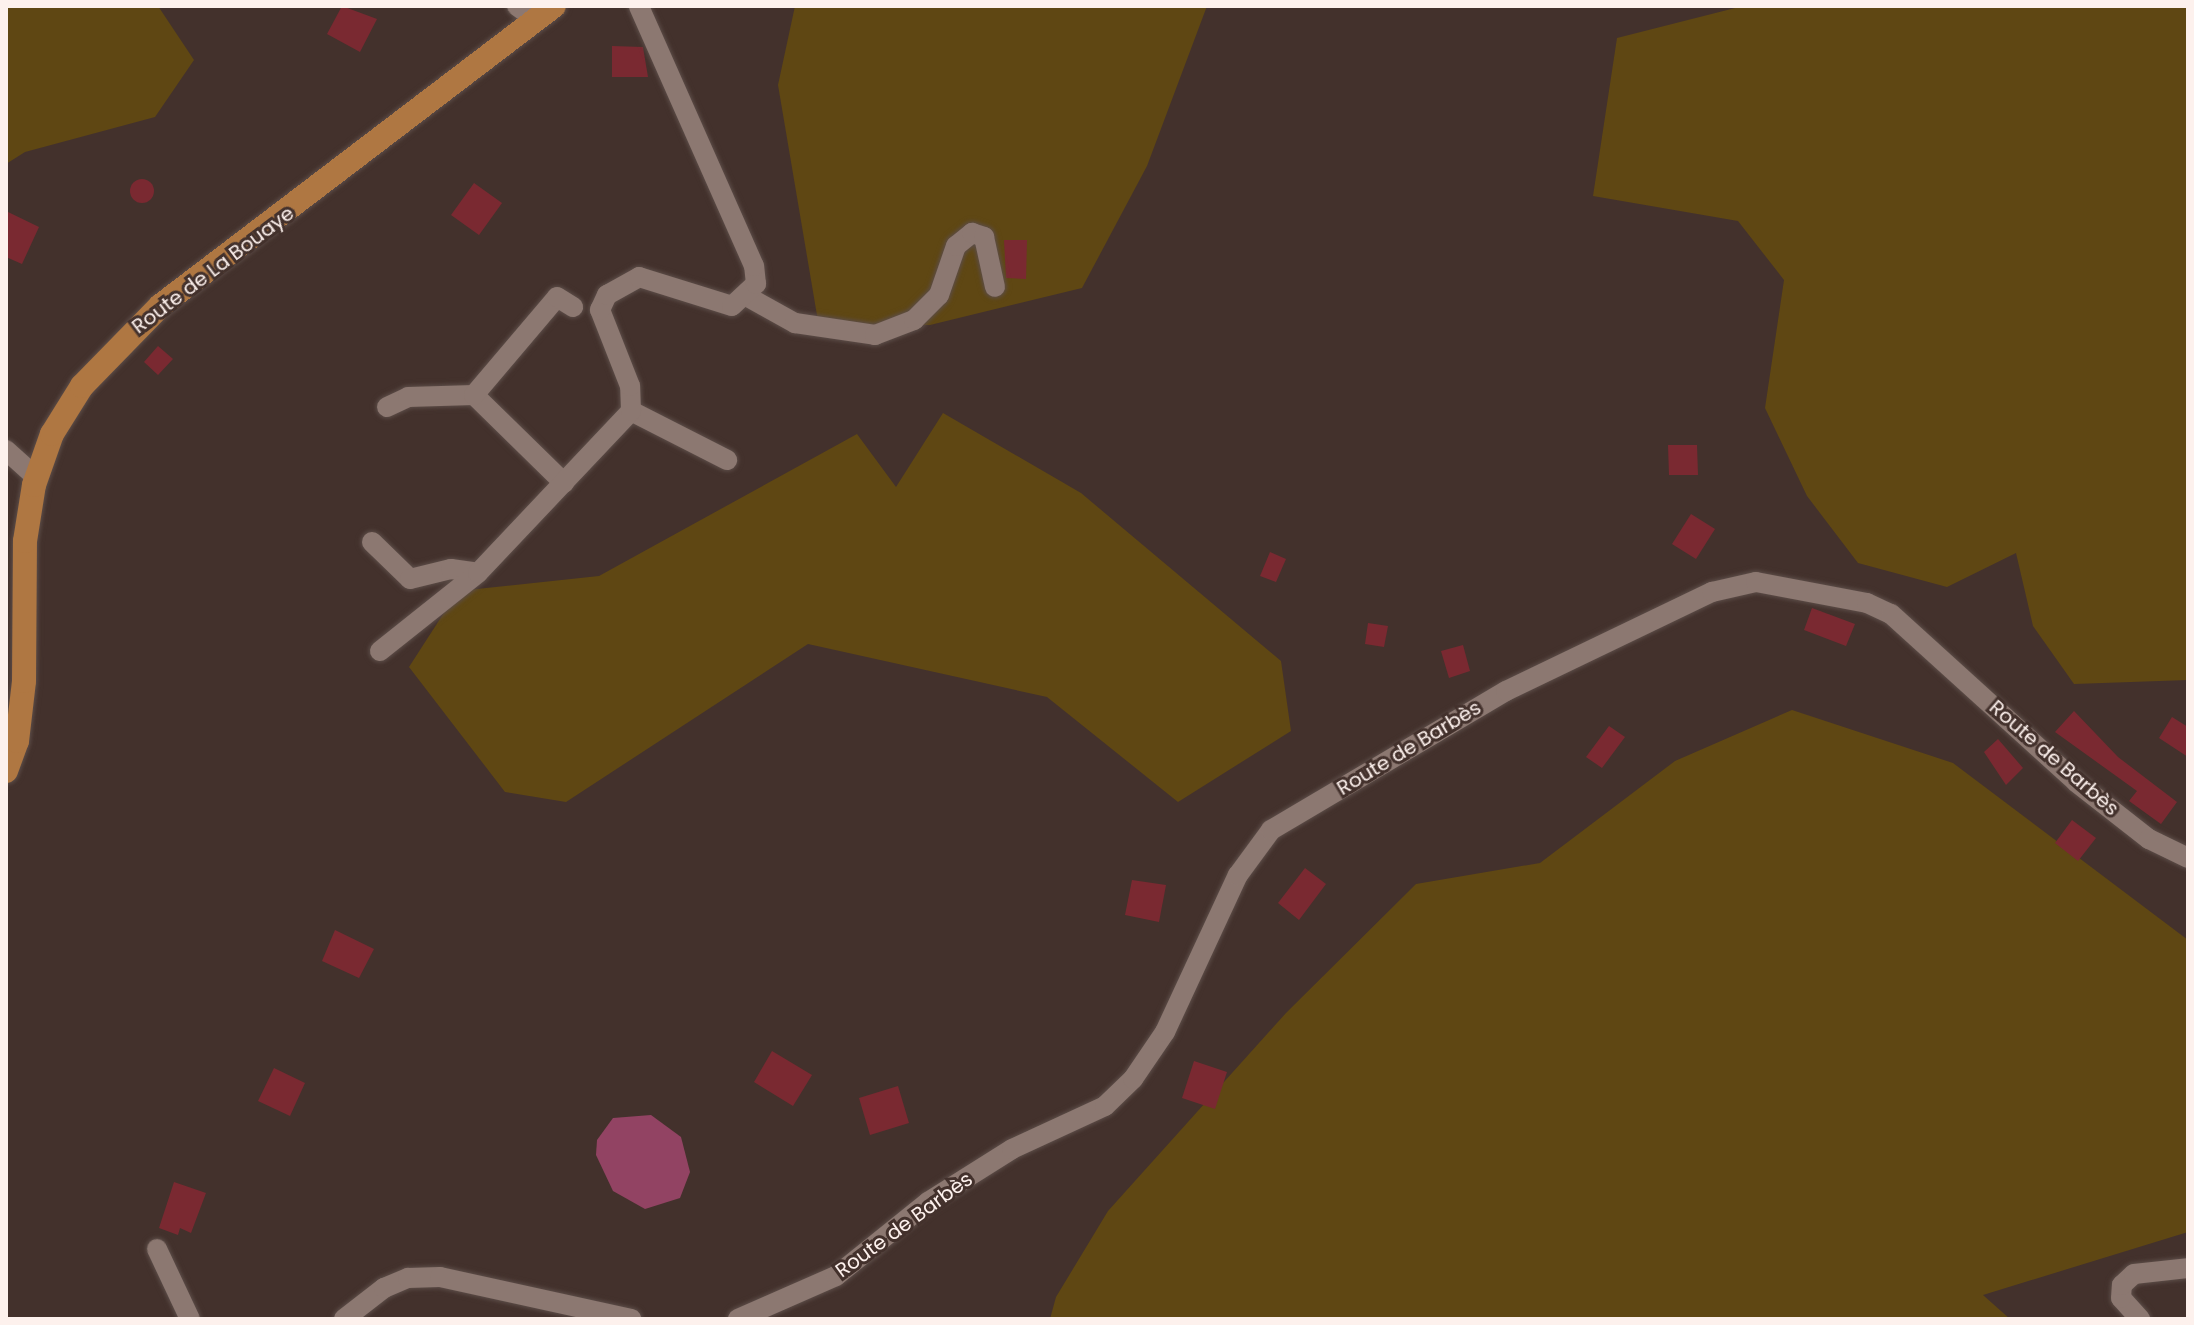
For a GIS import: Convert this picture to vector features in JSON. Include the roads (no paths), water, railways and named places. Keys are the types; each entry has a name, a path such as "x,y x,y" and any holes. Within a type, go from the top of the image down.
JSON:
{"main road":[{"name":"Route de La Bouaye","path":"6,771 17,741 24,681 25,541 36,477 52,434 82,386 160,306 536,11"}],"street":[{"path":"380,651 478,573 631,411 630,386 600,310 614,288 639,277 732,306 748,297 756,284 754,266 639,6"},
{"path":"748,297 795,323 875,335 914,320 939,295 956,246 972,233 984,237 995,287"},
{"path":"474,395 557,297 573,307"},
{"path":"387,407 408,397 474,395 564,483"},
{"path":"631,411 727,460"},
{"path":"6,450 36,477"},
{"path":"372,542 410,579 421,581 451,569 478,573"},
{"name":"Route de Barbès","path":"738,1319 836,1276 928,1202 1012,1149 1105,1106 1133,1079 1165,1032 1238,875 1271,830 1506,691 1712,592 1756,582 1867,603 1891,614 2076,782 2149,839 2188,858"},
{"path":"157,1249 190,1319"},
{"path":"2140,1319 2121,1298 2122,1285 2148,1271 2188,1268"},
{"path":"344,1319 396,1283 440,1277 631,1319"}]}
